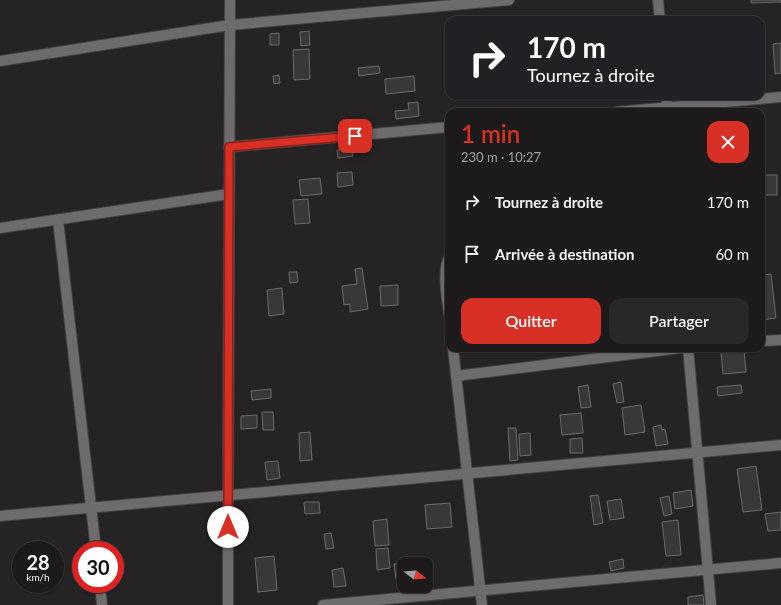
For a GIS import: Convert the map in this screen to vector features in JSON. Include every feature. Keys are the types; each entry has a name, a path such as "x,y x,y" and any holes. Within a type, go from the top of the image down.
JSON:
{"street":[{"path":"228,605 230,0"},
{"path":"0,61 230,26 509,0"},
{"path":"658,0 660,16"},
{"path":"765,99 781,97"},
{"path":"685,108 755,100"},
{"path":"229,147 445,127"},
{"path":"0,228 229,194"},
{"path":"58,220 95,541"},
{"path":"765,341 781,340"},
{"path":"453,352 482,605"},
{"path":"456,376 649,352"},
{"path":"688,352 711,605"},
{"path":"0,516 781,445"},
{"path":"323,605 781,563"},
{"path":"101,593 102,605"}],"building":[{"path":"751,0 781,0 781,2 751,3"},
{"path":"309,31 310,45 301,46 300,32"},
{"path":"279,33 279,45 270,45 270,34"},
{"path":"781,43 781,73 775,74 773,44"},
{"path":"309,49 310,79 294,80 293,50"},
{"path":"379,66 380,73 359,76 358,68"},
{"path":"279,75 280,83 274,84 273,76"},
{"path":"414,76 415,91 386,94 385,79"},
{"path":"418,102 419,116 396,119 395,111 409,110 408,103"},
{"path":"353,149 353,156 338,158 337,150"},
{"path":"352,172 353,185 338,187 337,173"},
{"path":"765,175 777,175 777,195 765,195"},
{"path":"320,178 322,194 301,196 299,180"},
{"path":"308,199 310,223 295,224 293,200"},
{"path":"362,268 368,309 350,312 350,304 344,305 342,286 357,284 355,269"},
{"path":"289,272 297,272 298,282 290,283"},
{"path":"771,274 776,318 765,319 765,275"},
{"path":"398,285 398,305 381,306 380,286"},
{"path":"282,288 284,314 269,316 267,290"},
{"path":"721,352 744,352 746,372 723,374"},
{"path":"621,382 624,402 617,403 613,384"},
{"path":"588,385 591,407 581,408 578,387"},
{"path":"741,385 742,393 718,396 717,387"},
{"path":"271,389 271,398 252,400 251,391"},
{"path":"641,405 645,432 625,435 622,408"},
{"path":"262,412 273,412 274,430 263,430"},
{"path":"581,413 583,433 562,435 560,415"},
{"path":"257,415 257,428 241,429 241,416"},
{"path":"661,425 662,430 665,429 668,444 656,446 653,427"},
{"path":"508,428 516,428 518,460 510,461"},
{"path":"310,432 312,460 300,461 299,433"},
{"path":"530,433 531,455 520,456 519,434"},
{"path":"582,438 583,453 570,453 570,439"},
{"path":"278,461 280,478 267,480 265,462"},
{"path":"756,466 762,510 743,512 737,469"},
{"path":"691,490 693,506 675,509 673,493"},
{"path":"598,495 603,523 594,525 590,496"},
{"path":"669,496 672,514 664,516 660,498"},
{"path":"621,499 624,518 610,520 607,501"},
{"path":"304,502 319,502 320,513 305,514"},
{"path":"450,503 452,527 427,529 425,505"},
{"path":"781,512 781,530 768,531 765,514"},
{"path":"387,519 389,545 375,546 373,521"},
{"path":"678,520 681,555 666,556 662,522"},
{"path":"331,533 334,548 326,549 324,534"},
{"path":"388,548 390,568 377,570 376,549"},
{"path":"274,556 277,590 258,592 255,558"},
{"path":"623,559 624,568 611,571 609,562"},
{"path":"394,564 397,564 396,579"},
{"path":"343,568 346,586 334,587 332,570"},
{"path":"703,595 704,605 688,605 688,597"}],"route":[{"path":"228,527 229,147 355,136"}]}
